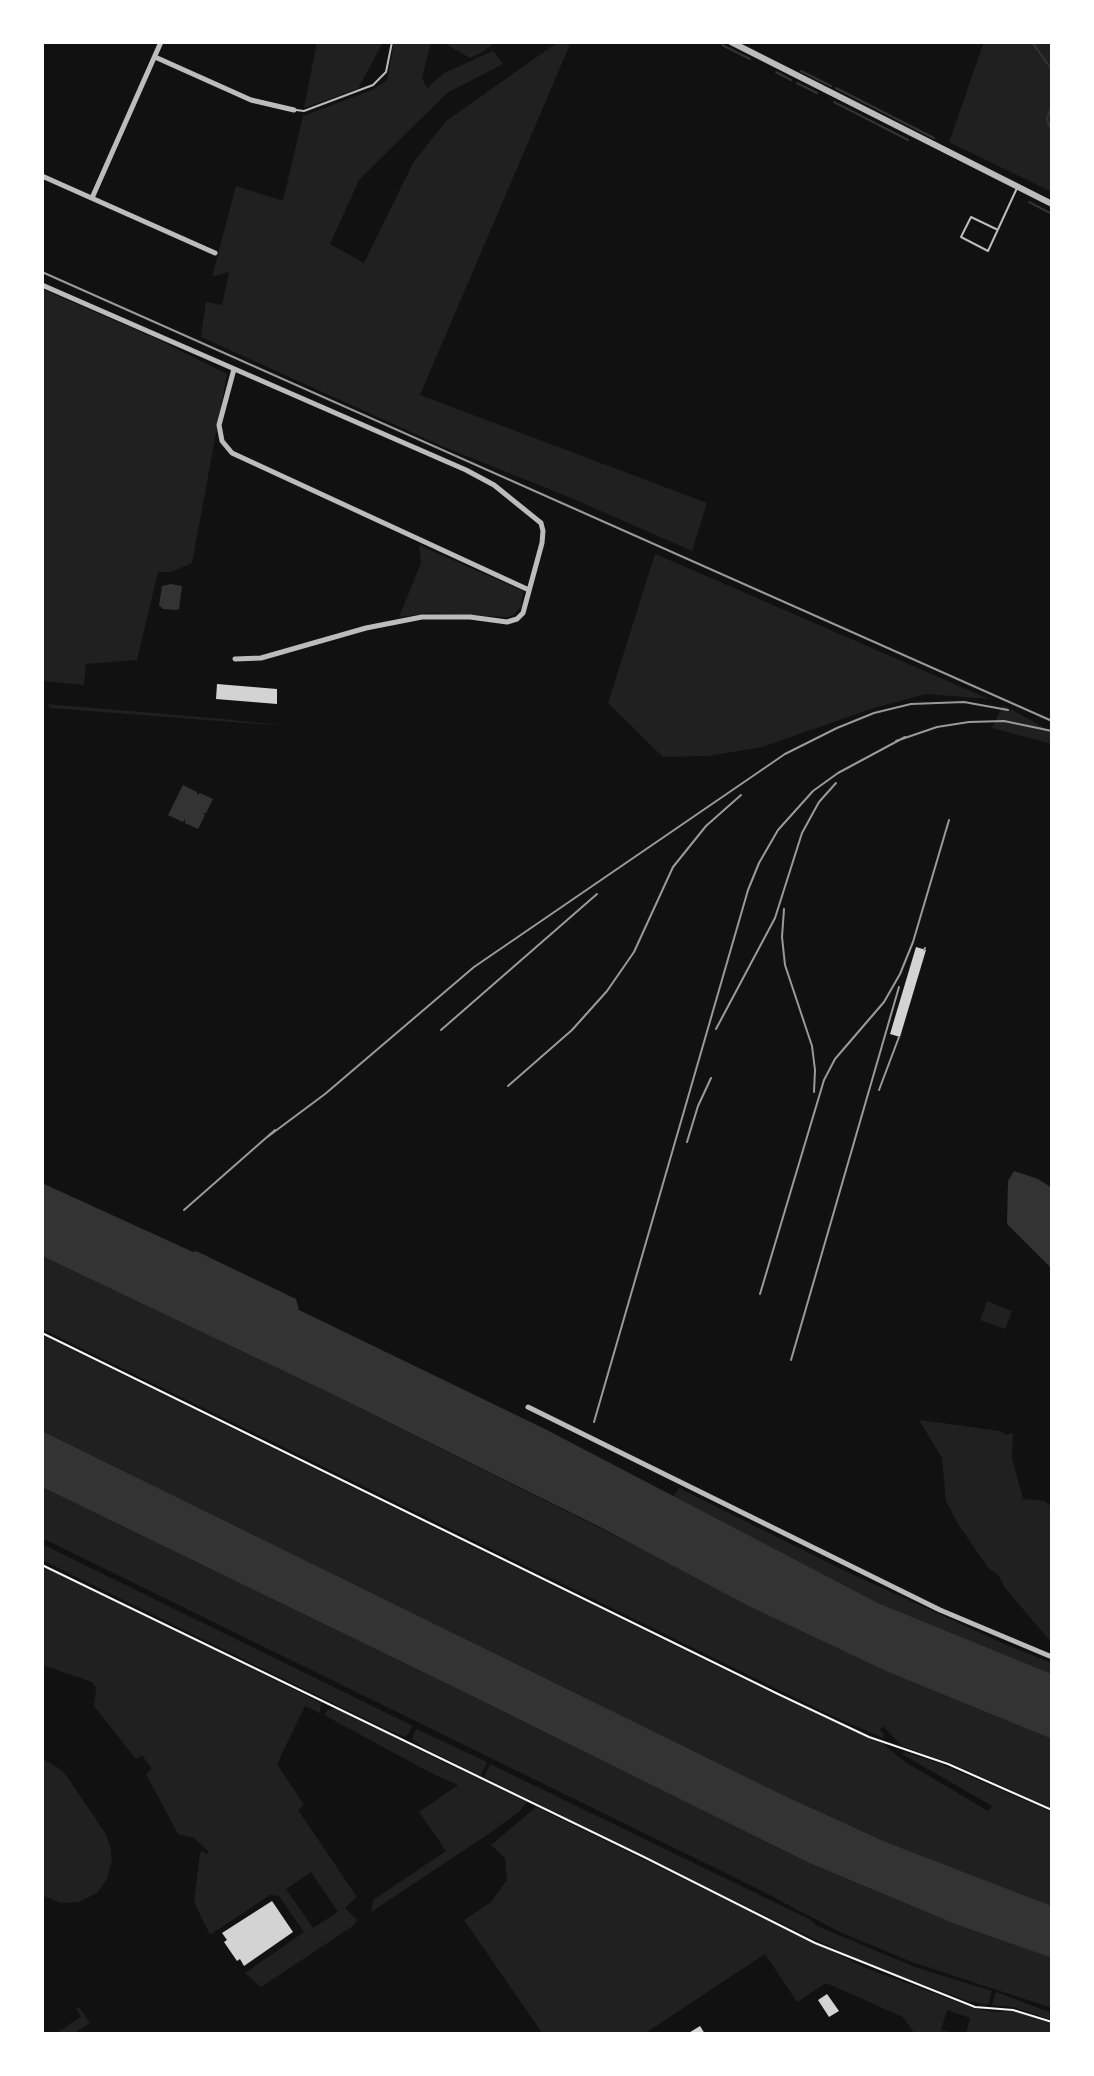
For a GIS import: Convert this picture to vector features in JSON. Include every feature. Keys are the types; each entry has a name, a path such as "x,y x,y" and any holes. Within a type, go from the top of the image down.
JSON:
{"street":[{"path":"92,198 161,42"},
{"path":"731,42 1052,204"},
{"path":"155,57 251,100 294,110"},
{"path":"42,176 215,253"},
{"path":"42,285 494,485 541,523 543,531 529,590 523,613 517,619 507,622 470,617 422,617 366,628 261,658 235,659"},
{"path":"234,369 219,425 222,441 232,453 529,590"},
{"path":"528,1407 940,1610 1052,1657"}],"lane":[{"path":"294,110 304,111 373,85 386,72 392,42"},
{"path":"996,229 971,217 961,237 988,251 1018,187"}],"path":[{"path":"42,1333 869,1737 948,1764 1052,1810"},
{"path":"42,1565 815,1943 975,2007 1013,2010 1052,2022"}],"shaded area":[{"path":"317,42 383,42 358,89 304,108"},
{"path":"394,42 431,42 422,78 427,88 444,73 493,51 503,64 447,93 359,180 330,244 364,263 413,163 446,121 558,42 571,42 420,395 707,503 692,551 444,447 201,337 206,302 222,305 229,272 212,277 236,186 283,201 303,116 372,90 387,80"},
{"path":"442,42 496,42 470,58"},
{"path":"984,42 1052,42 1052,192 949,142"},
{"path":"42,289 159,340 227,374 192,563 171,572 158,572 137,660 86,664 84,685 42,681"},
{"path":"419,545 523,591 521,607 512,616 506,617 430,613 399,617 421,563"},
{"path":"655,554 989,699 926,694 874,708 762,747 707,756 663,757 608,703"},
{"path":"162,586 182,586 179,609 175,610 163,609 159,605"},
{"path":"47,704 224,719 285,726 50,708"},
{"path":"1003,705 1052,732 1052,744 992,728"},
{"path":"183,785 197,792 197,795 200,793 213,799 206,813 203,813 205,815 198,829 185,823 185,819 183,822 168,815"},
{"path":"1014,1171 1038,1179 1052,1188 1052,1269 1007,1224 1008,1181"},
{"path":"42,1183 296,1299 299,1310 545,1429 878,1603 1052,1674 1052,1739 888,1672 747,1605 602,1528 332,1394 42,1256"},
{"path":"42,1256 332,1394 888,1672 1052,1739 1052,1808 953,1764 902,1746 883,1726 880,1730 883,1738 828,1714 42,1329"},
{"path":"987,1301 1012,1311 1005,1329 980,1320"},
{"path":"42,1335 774,1694 884,1744 902,1760 988,1811 992,1806 902,1754 904,1752 941,1764 1052,1812 1052,1906 886,1842 787,1797 42,1431"},
{"path":"919,1420 1000,1431 1006,1435 1013,1433 1012,1458 1023,1499 1045,1501 1052,1508 1052,1643 1005,1588 998,1574 989,1569 958,1524 946,1501 942,1458"},
{"path":"42,1431 787,1797 886,1842 1052,1906 1052,1958 955,1924 807,1862 42,1487"},
{"path":"42,1487 807,1862 955,1924 1052,1958 1052,2008 912,1962 842,1933 42,1538"},
{"path":"679,1488 843,1570 1052,1663 1052,1674 878,1603 673,1497"},
{"path":"42,1544 413,1726 406,1737 257,1666 42,1560"},
{"path":"42,1565 321,1703 320,1713 305,1706 277,1764 304,1805 298,1810 357,1897 345,1908 357,1920 353,1926 261,1987 245,1973 304,1932 279,1896 270,1895 210,1935 194,1902 200,1853 203,1851 206,1855 209,1852 194,1838 178,1834 146,1774 152,1769 142,1755 136,1759 94,1706 96,1688 92,1682 42,1665","holes":["311,1872 338,1912 313,1928 286,1889"]},
{"path":"336,1709 527,1802 520,1811 490,1833 371,1912 373,1900 446,1851 419,1812 458,1785 324,1715 327,1710"},
{"path":"416,1729 487,1762 481,1776 424,1748 412,1739"},
{"path":"42,1758 64,1772 110,1845 112,1860 107,1879 97,1893 79,1902 60,1903 42,1895"},
{"path":"490,1764 811,1920 817,1926 915,1967 992,1991 988,2005 968,2001 863,1962 785,1925 484,1777"},
{"path":"536,1807 866,1968 974,2008 993,2012 1013,2011 1052,2024 1052,2034 966,2034 970,2018 947,2010 941,2030 957,2034 915,2034 903,2017 826,1983 797,2002 765,1954 644,2034 543,2034 464,1920 491,1902 507,1880 505,1858 491,1845"},
{"path":"996,1992 1052,2013 1052,2020 1013,2007 992,2005"},
{"path":"79,2007 90,2023 73,2034 55,2034 81,2017 76,2009"}],"building":[{"path":"217,684 277,689 277,704 216,699"},
{"path":"916,947 926,950 900,1037 890,1034"},
{"path":"272,1901 293,1932 244,1966 224,1942 227,1940 222,1933"},
{"path":"827,1994 839,2011 829,2017 818,2000"},
{"path":"700,2026 705,2034 687,2034"}],"waterway":[{"path":"1032,42 1052,70"},
{"path":"722,45 750,59"},
{"path":"801,71 831,86"},
{"path":"776,72 791,80"},
{"path":"797,83 817,93"},
{"path":"836,88 934,138"},
{"path":"834,102 908,140"},
{"path":"1052,103 1047,119 1052,133"},
{"path":"1029,202 1052,214"}],"railway":[{"path":"42,272 1052,721"},
{"path":"266,1138 325,1094 474,967 785,754 874,713 911,704 964,702 1008,710"},
{"path":"896,741 937,727 969,722 1004,721 1052,731"},
{"path":"594,1422 748,890 759,863 778,830 813,791 838,773 905,737"},
{"path":"716,1029 775,918 802,833 819,802 836,783"},
{"path":"508,1086 572,1030 607,991 634,952 673,867 706,826 741,795"},
{"path":"760,1294 824,1080 835,1059 884,1002 900,974 913,942 949,820"},
{"path":"441,1030 597,894"},
{"path":"784,909 782,937 785,965 812,1046 814,1092"},
{"path":"791,1360 899,987"},
{"path":"879,1090 899,1037"},
{"path":"687,1142 711,1078"},
{"path":"184,1210 275,1130"}]}
